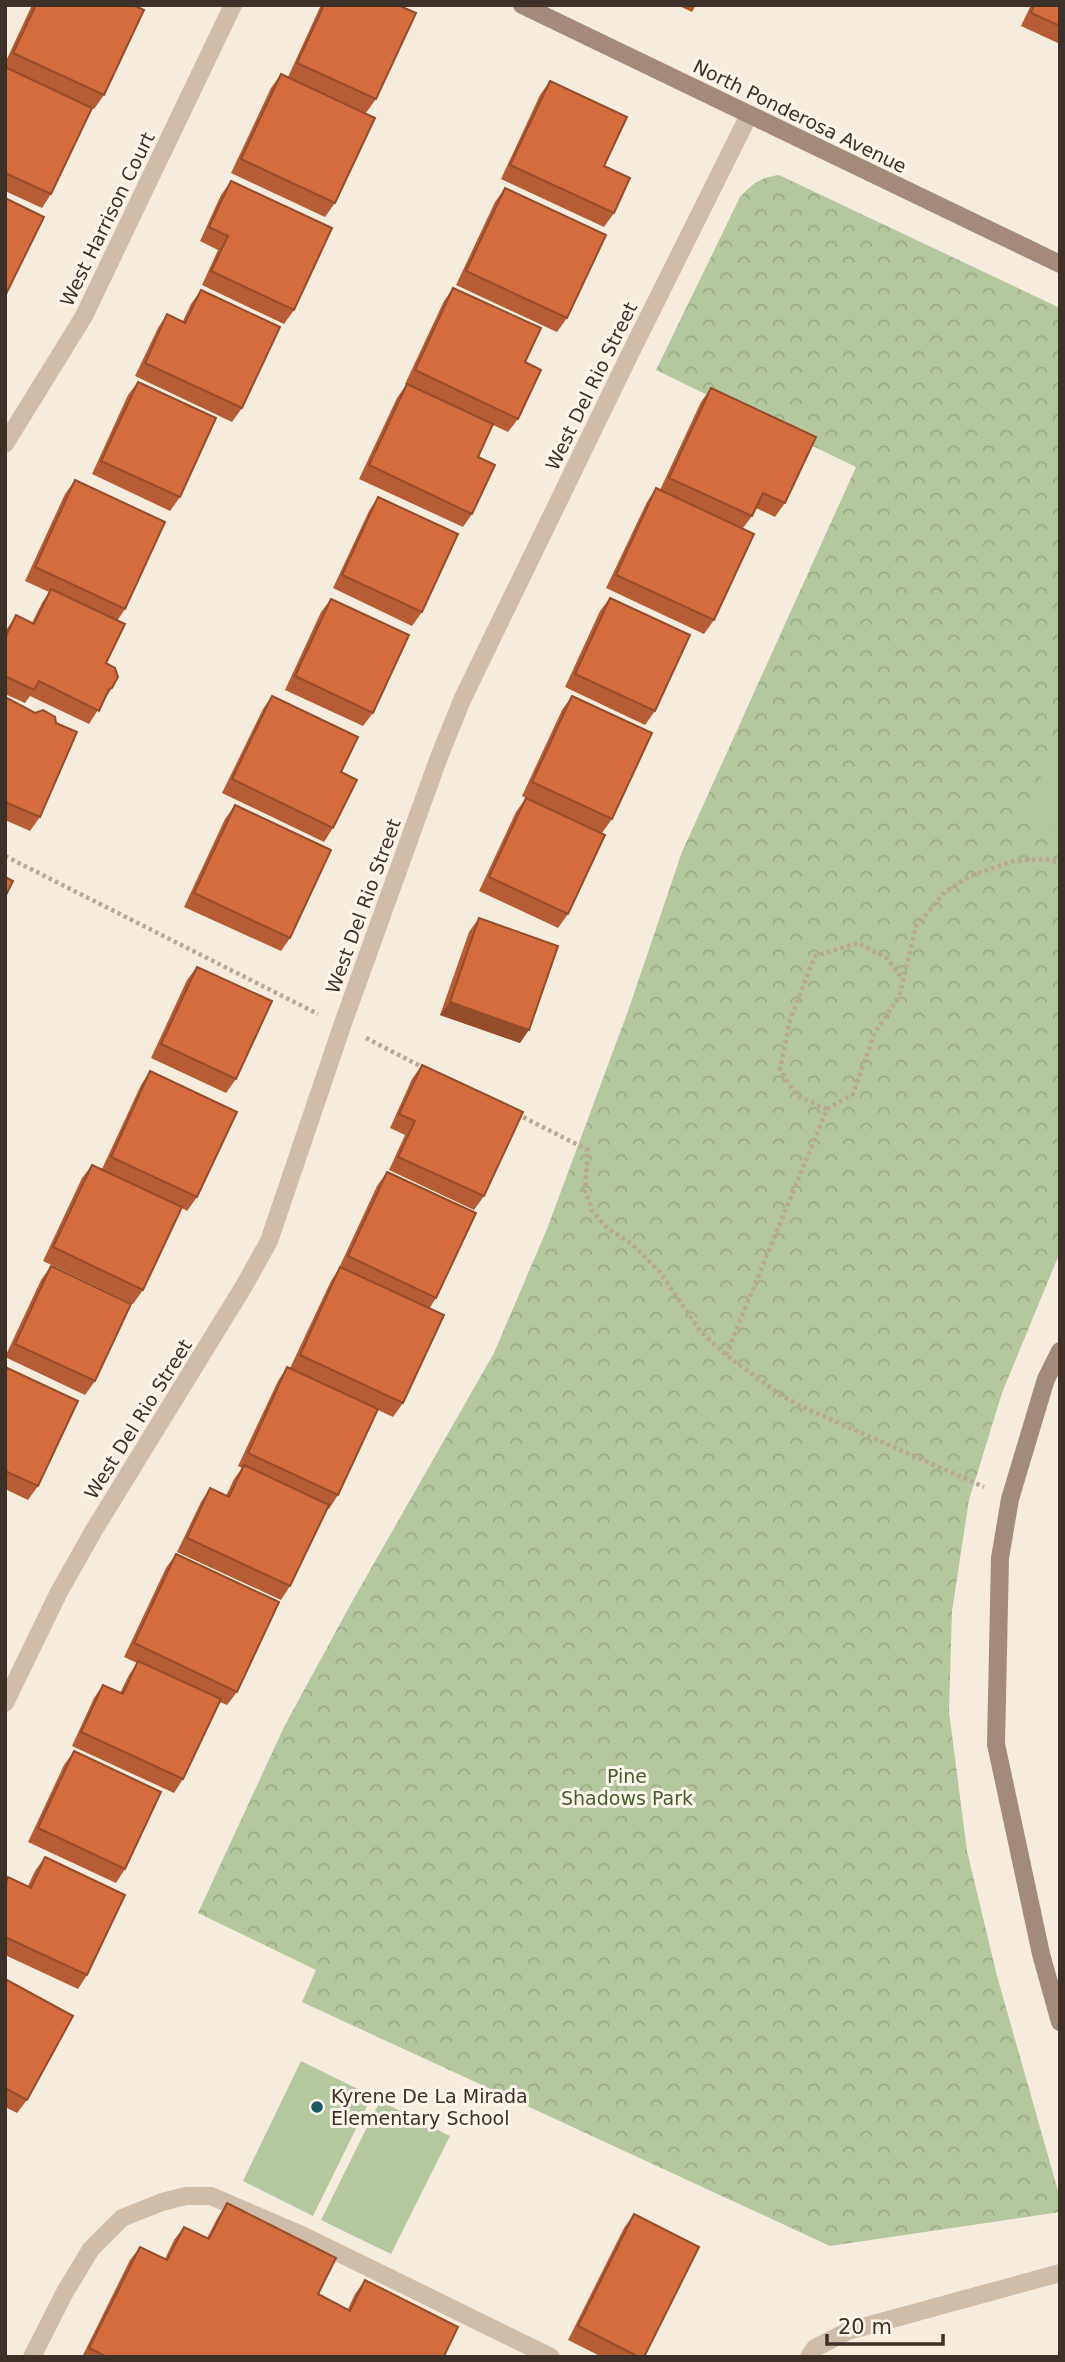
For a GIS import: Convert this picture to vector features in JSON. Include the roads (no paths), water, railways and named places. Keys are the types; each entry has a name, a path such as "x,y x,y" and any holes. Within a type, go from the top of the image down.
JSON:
{"street":[{"name":"West Harrison Court","path":"5,444 84,316 233,5"},
{"name":"North Ponderosa Avenue","path":"522,5 1060,264"},
{"name":"West Del Rio Street","path":"5,1703 59,1592 94,1530 269,1241 342,1026 462,700 749,115"},
{"path":"1060,1351 1046,1379 1010,1499 1000,1558 996,1744 1041,1954 1060,2022"},
{"path":"32,2357 90,2249 122,2218 162,2202 186,2196 211,2196 253,2212 551,2357"},
{"path":"809,2357 815,2348 848,2331 1060,2273"}],"place":[{"name":"Kyrene De La Mirada Elementary School","path":"317,2107"}],"park label":[{"name":"Pine Shadows Park","path":"627,1787"}]}
